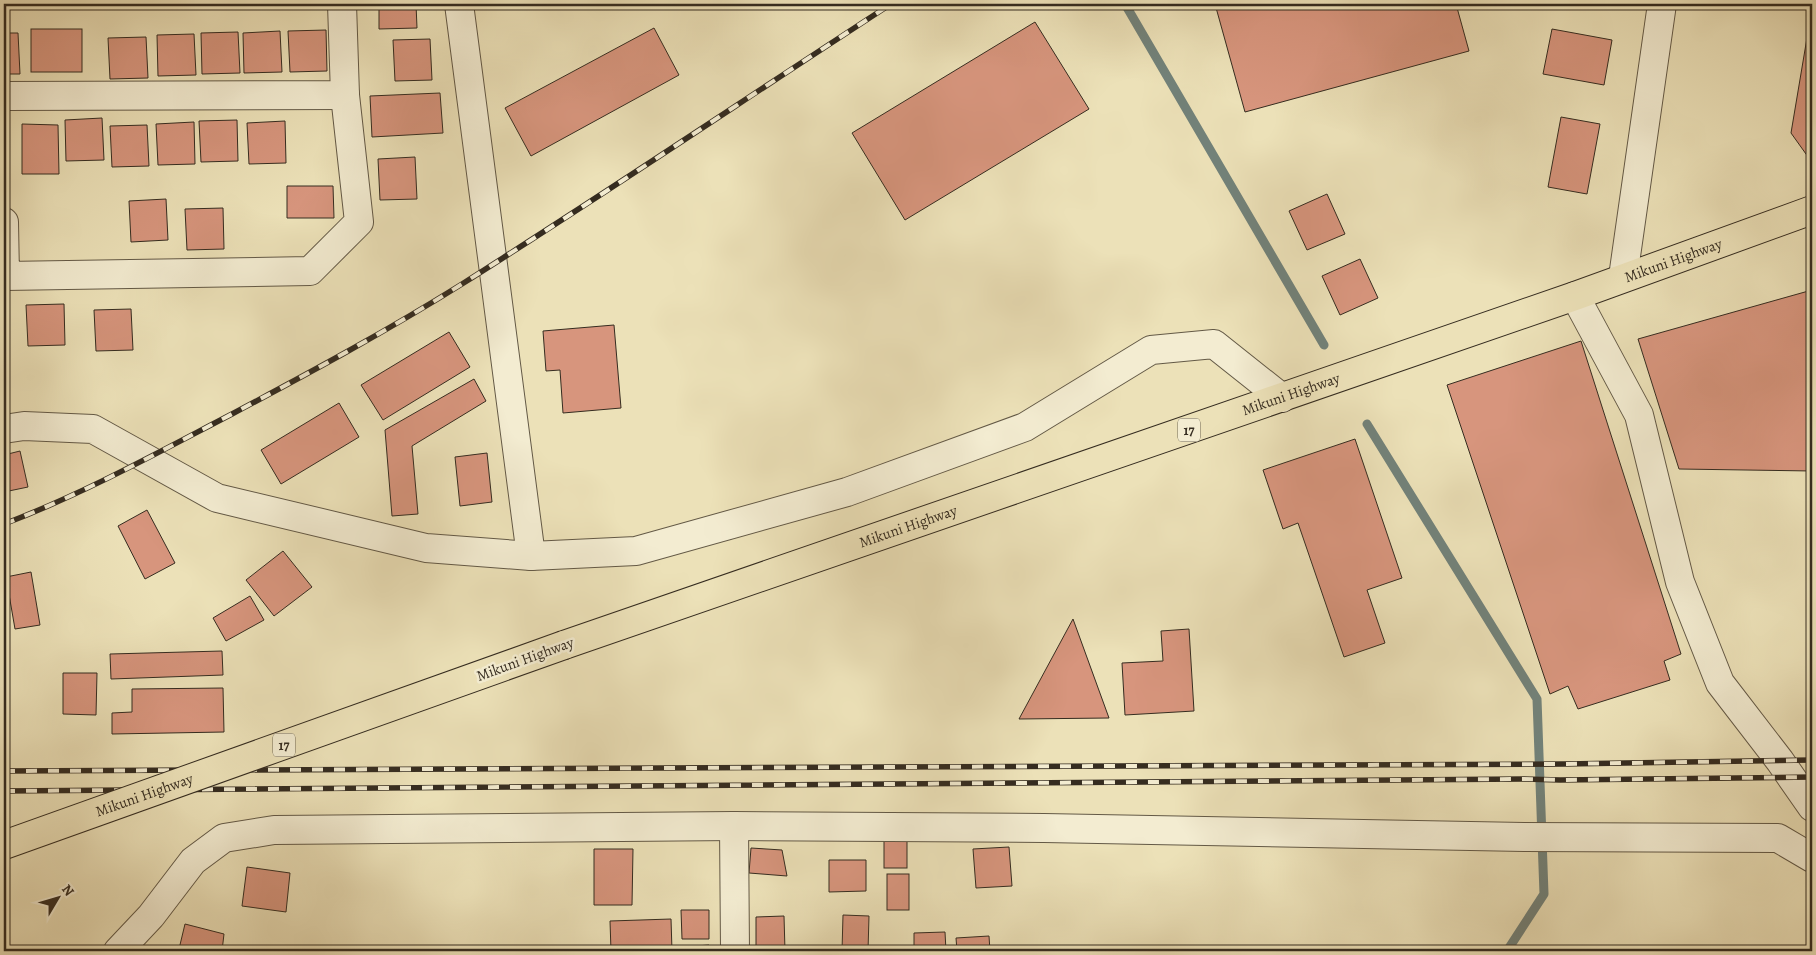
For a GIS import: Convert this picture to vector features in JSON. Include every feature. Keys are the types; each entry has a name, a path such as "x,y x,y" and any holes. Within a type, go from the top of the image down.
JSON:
{"highway":[{"name":"Mikuni Highway","path":"4,845 564,645 1575,296 1812,210"}],"street":[{"path":"4,222 5,276 310,271 358,222 345,95 342,4"},
{"path":"459,4 530,556"},
{"path":"1623,277 1662,4"},
{"path":"4,96 345,95"},
{"path":"1575,296 1639,415 1680,582 1720,683 1780,761 1812,807"},
{"path":"4,428 24,426 93,428 216,498 426,548 530,556 636,550 847,492 1025,427 1151,350 1214,344 1282,398"},
{"path":"734,826 735,951"},
{"path":"118,951 151,916 193,861 224,838 274,830 734,826 1054,828 1524,836 1778,838 1812,858"}],"building":[{"path":"379,4 416,4 417,28 379,29"},
{"path":"1215,4 1456,4 1469,51 1245,112"},
{"path":"1812,8 1812,161 1811,161 1791,133"},
{"path":"1035,22 1089,109 905,220 852,133"},
{"path":"654,28 679,75 531,156 505,108"},
{"path":"31,29 82,29 82,72 31,72"},
{"path":"1552,29 1612,40 1604,85 1543,74"},
{"path":"326,30 327,71 290,72 288,31"},
{"path":"280,31 282,72 244,73 243,33"},
{"path":"238,32 240,73 202,74 201,33"},
{"path":"4,33 18,33 20,74 4,74"},
{"path":"194,34 196,75 158,76 157,35"},
{"path":"146,37 148,78 110,79 108,38"},
{"path":"430,39 432,80 395,81 393,40"},
{"path":"440,93 443,133 372,137 370,96"},
{"path":"1561,117 1600,124 1587,194 1548,187"},
{"path":"102,118 104,160 66,161 65,120"},
{"path":"237,120 238,161 201,162 199,121"},
{"path":"285,121 286,163 249,164 247,123"},
{"path":"194,122 195,164 158,165 156,124"},
{"path":"22,124 58,125 59,174 22,174"},
{"path":"147,125 149,166 112,167 110,126"},
{"path":"415,157 417,199 380,200 378,159"},
{"path":"287,186 333,186 334,218 287,218"},
{"path":"1327,194 1345,234 1307,250 1289,211"},
{"path":"166,199 168,240 131,242 129,201"},
{"path":"223,208 224,249 187,250 185,209"},
{"path":"1360,259 1378,298 1340,315 1322,276"},
{"path":"1812,290 1812,471 1679,469 1638,339"},
{"path":"64,304 65,345 28,346 26,305"},
{"path":"131,309 133,350 96,351 94,310"},
{"path":"614,325 621,408 563,413 560,370 546,371 543,331"},
{"path":"449,332 470,367 383,420 361,385"},
{"path":"1581,341 1681,654 1664,661 1670,680 1578,709 1568,686 1550,694 1447,385"},
{"path":"474,379 486,401 412,446 418,514 392,516 385,430"},
{"path":"339,403 359,437 281,484 261,450"},
{"path":"1355,439 1402,578 1367,590 1385,643 1344,657 1298,523 1283,529 1263,470"},
{"path":"20,451 28,487 4,492 4,455"},
{"path":"487,453 492,502 460,506 455,457"},
{"path":"147,510 175,563 145,579 118,526"},
{"path":"283,551 312,587 274,616 246,580"},
{"path":"31,572 40,625 15,629 6,577"},
{"path":"250,596 264,620 226,641 213,618"},
{"path":"1073,619 1109,718 1019,719"},
{"path":"1189,629 1194,711 1125,715 1122,663 1163,661 1161,631"},
{"path":"222,651 223,675 111,679 110,654"},
{"path":"4,667 9,667 9,741 4,741"},
{"path":"63,673 97,673 96,715 63,714"},
{"path":"223,688 224,732 112,734 112,713 132,712 132,689"},
{"path":"884,833 907,833 907,868 884,868"},
{"path":"1009,847 1012,886 976,888 973,849"},
{"path":"751,848 782,850 787,876 749,873"},
{"path":"594,849 633,849 632,905 594,905"},
{"path":"829,860 866,860 866,891 829,892"},
{"path":"247,867 290,873 286,912 242,906"},
{"path":"887,874 909,874 909,910 887,910"},
{"path":"681,910 709,910 709,939 682,939"},
{"path":"843,915 869,916 868,951 842,951"},
{"path":"784,916 785,951 756,951 756,917"},
{"path":"671,919 672,951 611,951 610,921"},
{"path":"185,924 224,934 222,951 172,951 179,949"},
{"path":"945,932 946,951 914,951 914,933"},
{"path":"989,936 990,951 957,951 956,938"},
{"path":"709,945 709,951 682,951 682,947"}],"waterway":[{"path":"1125,4 1324,345"},
{"path":"1367,424 1537,699 1544,894 1507,951"}],"railway":[{"path":"4,524 62,500 148,458 290,383 405,318 570,215 891,4"},
{"path":"4,771 1564,764 1812,760"},
{"path":"4,791 1812,777"}]}
